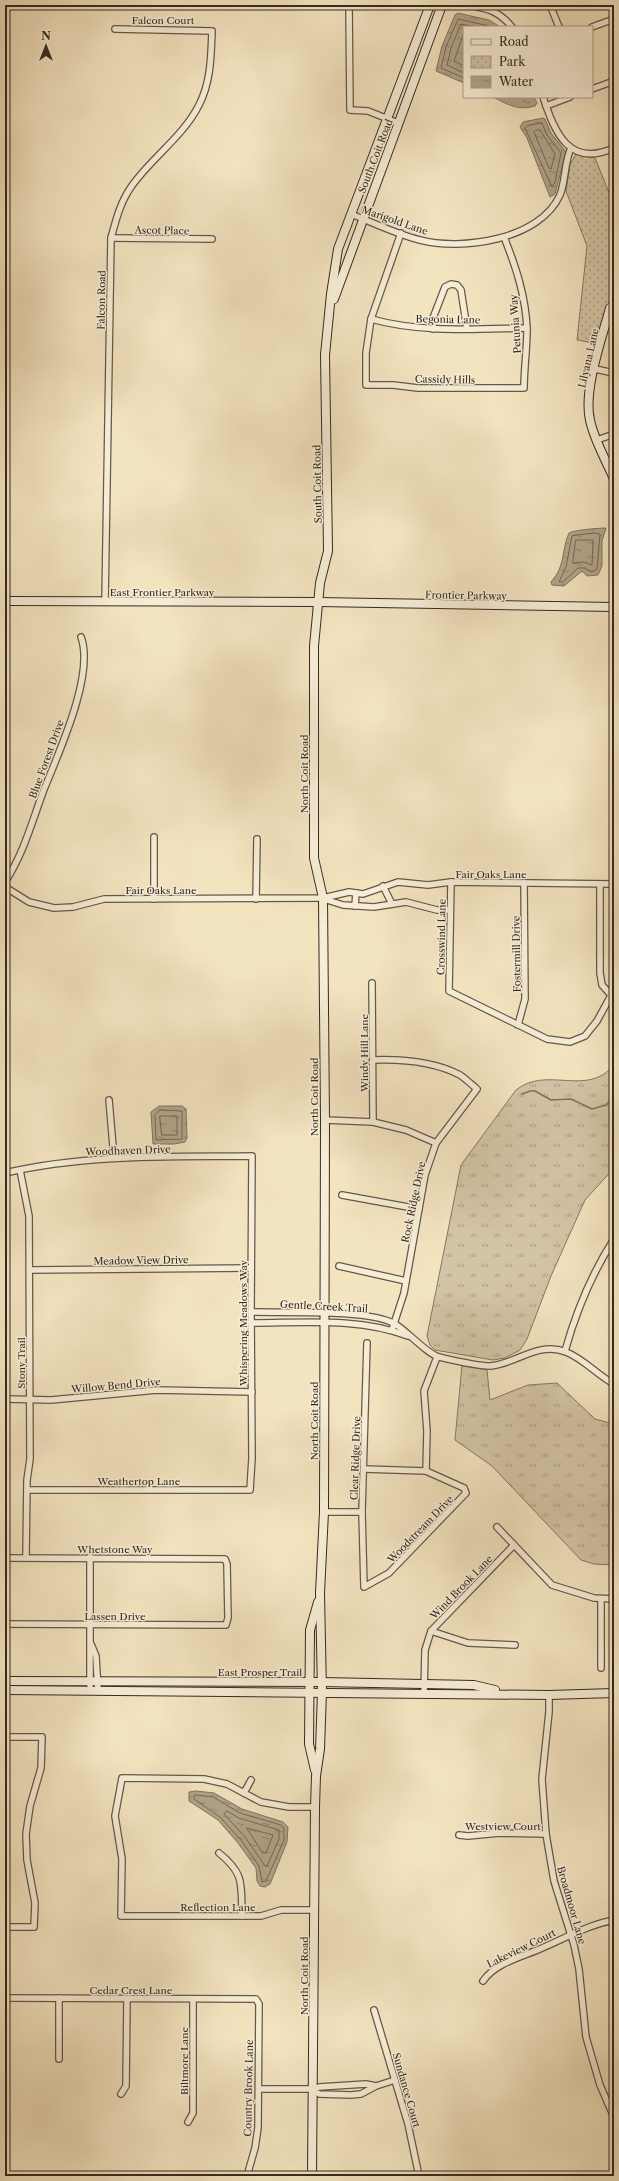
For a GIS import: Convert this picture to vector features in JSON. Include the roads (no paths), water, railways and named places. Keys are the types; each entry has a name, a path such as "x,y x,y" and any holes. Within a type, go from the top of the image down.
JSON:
{"street":[{"path":"349,5 350,110 368,111 398,123"},
{"name":"South Coit Road","path":"318,602 320,584 328,551 325,355 338,249 386,118 430,5"},
{"name":"South Coit Road","path":"330,316 362,219 442,5"},
{"path":"467,5 481,6 498,14 511,26"},
{"path":"550,5 559,26"},
{"path":"593,27 614,19"},
{"name":"Falcon Court","path":"115,29 212,30"},
{"name":"Falcon Road","path":"105,602 111,238 118,212 131,188 149,165 184,128 200,104 210,73 212,30"},
{"path":"593,89 614,81"},
{"path":"542,98 556,132 571,148 584,154 596,154 614,148"},
{"path":"546,106 567,98"},
{"name":"Marigold Lane","path":"351,214 420,240 448,244 478,242 504,237 533,224 548,211 559,196 566,162 571,148"},
{"path":"370,319 401,233"},
{"name":"Petunia Way","path":"504,237 516,268 522,291 526,328 524,388"},
{"name":"Ascot Place","path":"111,238 212,239"},
{"path":"433,329 433,318 442,294 445,287 451,284 457,285 461,290 467,328"},
{"name":"Lilyana Lane","path":"612,309 595,369 588,404 590,419 597,440 614,479"},
{"name":"Begonia Lane","path":"370,319 388,324 433,329 526,328"},
{"name":"Cassidy Hills","path":"370,319 366,352 366,385 393,385 418,388 524,388"},
{"path":"595,369 614,373"},
{"path":"597,440 614,434"},
{"name":"East Frontier Parkway","path":"5,601 318,602"},
{"name":"Frontier Parkway","path":"318,602 614,607"},
{"name":"North Coit Road","path":"312,2176 315,1807 316,1776 320,1749 322,1692 320,1593 324,1512 325,1120 323,898 314,858 314,646 318,602"},
{"name":"Blue Forest Drive","path":"5,882 19,857 75,706 83,666 84,649 81,637"},
{"path":"154,836 154,899"},
{"path":"256,899 257,839"},
{"name":"Fair Oaks Lane","path":"5,887 29,902 54,908 73,907 104,899 323,898 342,893 362,894 398,882 428,885 451,882 614,884"},
{"name":"Crosswind Lane","path":"451,882 449,991 518,1025"},
{"name":"Fostermill Drive","path":"518,1025 525,999 524,883"},
{"path":"518,1025 547,1038 570,1042 585,1036 597,1021 612,992 602,985 600,973 600,884"},
{"path":"384,886 392,904"},
{"path":"355,906 356,893"},
{"name":"Fair Oaks Lane","path":"323,898 342,905 374,907 406,902 437,910 450,910"},
{"name":"Windy Hill Lane","path":"372,983 373,1122"},
{"name":"Rock Ridge Drive","path":"373,1060 399,1059 419,1062 460,1076 477,1089 436,1143 425,1175 404,1293 392,1330"},
{"path":"109,1100 114,1158"},
{"path":"325,1120 373,1122 406,1130 436,1143"},
{"name":"Woodhaven Drive","path":"5,1173 55,1162 114,1158 252,1156"},
{"name":"Whispering Meadows Way","path":"250,1490 252,1458 252,1156"},
{"name":"Stony Trail","path":"20,1170 29,1216 30,1270 30,1459 27,1490 26,1557"},
{"path":"342,1195 419,1209"},
{"path":"614,1239 605,1252 576,1316 566,1351 614,1384"},
{"path":"339,1266 406,1281"},
{"name":"Meadow View Drive","path":"30,1270 251,1268"},
{"name":"Gentle Creek Trail","path":"251,1312 360,1315 395,1324 437,1356 489,1366 503,1363 533,1352 549,1349 566,1351"},
{"name":"Gentle Creek Trail","path":"251,1323 364,1324 392,1330 414,1338"},
{"name":"Clear Ridge Drive","path":"324,1512 362,1512 364,1468 363,1423 367,1404 367,1343"},
{"path":"364,1468 426,1471 424,1391 437,1356"},
{"name":"Willow Bend Drive","path":"5,1399 72,1398 157,1390 252,1392"},
{"name":"Woodstream Drive","path":"362,1512 364,1587 389,1573 466,1493 464,1488 426,1471"},
{"name":"Weathertop Lane","path":"27,1490 250,1490"},
{"path":"497,1527 552,1585 601,1599 614,1599"},
{"name":"Wind Brook Lane","path":"424,1693 425,1650 431,1631 514,1545"},
{"path":"90,1557 91,1644 96,1656 94,1690"},
{"name":"Whetstone Way","path":"5,1558 90,1557 225,1559 228,1564 228,1618 226,1625"},
{"name":"North Coit Road","path":"316,1776 309,1744 310,1630 320,1593"},
{"path":"601,1599 601,1668"},
{"name":"Lassen Drive","path":"5,1624 226,1625"},
{"path":"431,1631 468,1643 515,1644"},
{"name":"East Prosper Trail","path":"5,1681 321,1682 474,1685 513,1694"},
{"name":"East Prosper Trail","path":"5,1690 549,1695 614,1693"},
{"name":"Broadmoor Lane","path":"549,1695 550,1712 542,1774 546,1834 554,1881 579,1969 586,2037 600,2085 613,2115"},
{"path":"5,1737 42,1737 41,1768 30,1806 26,1834 27,1860 34,1903 34,1927 5,1927"},
{"name":"Reflection Lane","path":"244,1793 227,1784 204,1779 122,1778 115,1816 122,1859 121,1916 260,1916 281,1910 314,1910"},
{"path":"251,1780 244,1793 261,1802 289,1808 315,1807"},
{"name":"Westview Court","path":"460,1835 468,1836 500,1833 546,1834"},
{"path":"219,1853 232,1864 241,1879 242,1916"},
{"name":"Lakeview Court","path":"483,1981 488,1974 499,1967 570,1934 591,1926 614,1920"},
{"name":"Cedar Crest Lane","path":"5,1998 193,2000 256,1999"},
{"path":"59,1998 59,2059"},
{"path":"121,2094 126,2086 126,1999"},
{"name":"Country Brook Lane","path":"247,2176 258,2128 259,2004 256,1999"},
{"name":"Biltmore Lane","path":"188,2122 193,2113 193,2000"},
{"name":"Sundance Court","path":"374,2010 408,2124 419,2176"},
{"path":"313,2089 319,2094 361,2094 376,2086 395,2080"},
{"path":"259,2088 313,2089 319,2087 366,2084 376,2086"},
{"path":"350,2086 351,2095"},
{"path":"154,2176 161,2176"}],"water":[{"path":"458,13 489,20 498,26 463,26 463,83 436,71 442,46 455,15"},
{"path":"495,98 534,98 537,103 535,106 524,108 509,105"},
{"path":"543,118 545,119 551,133 566,152 555,194 550,197 527,138 520,127 523,122"},
{"path":"606,528 602,541 602,566 598,575 587,576 582,571 564,586 552,585 551,582 556,576 561,564 569,533 581,530"},
{"path":"159,1106 182,1106 186,1109 187,1138 185,1142 174,1144 153,1144 151,1112"},
{"path":"196,1791 214,1793 242,1809 283,1822 288,1827 287,1842 270,1884 265,1887 260,1886 257,1881 256,1868 238,1843 218,1820 189,1801 189,1792"}],"waterway":[{"path":"522,1094 535,1091 551,1100 571,1099 592,1109 606,1105 614,1096"}]}
